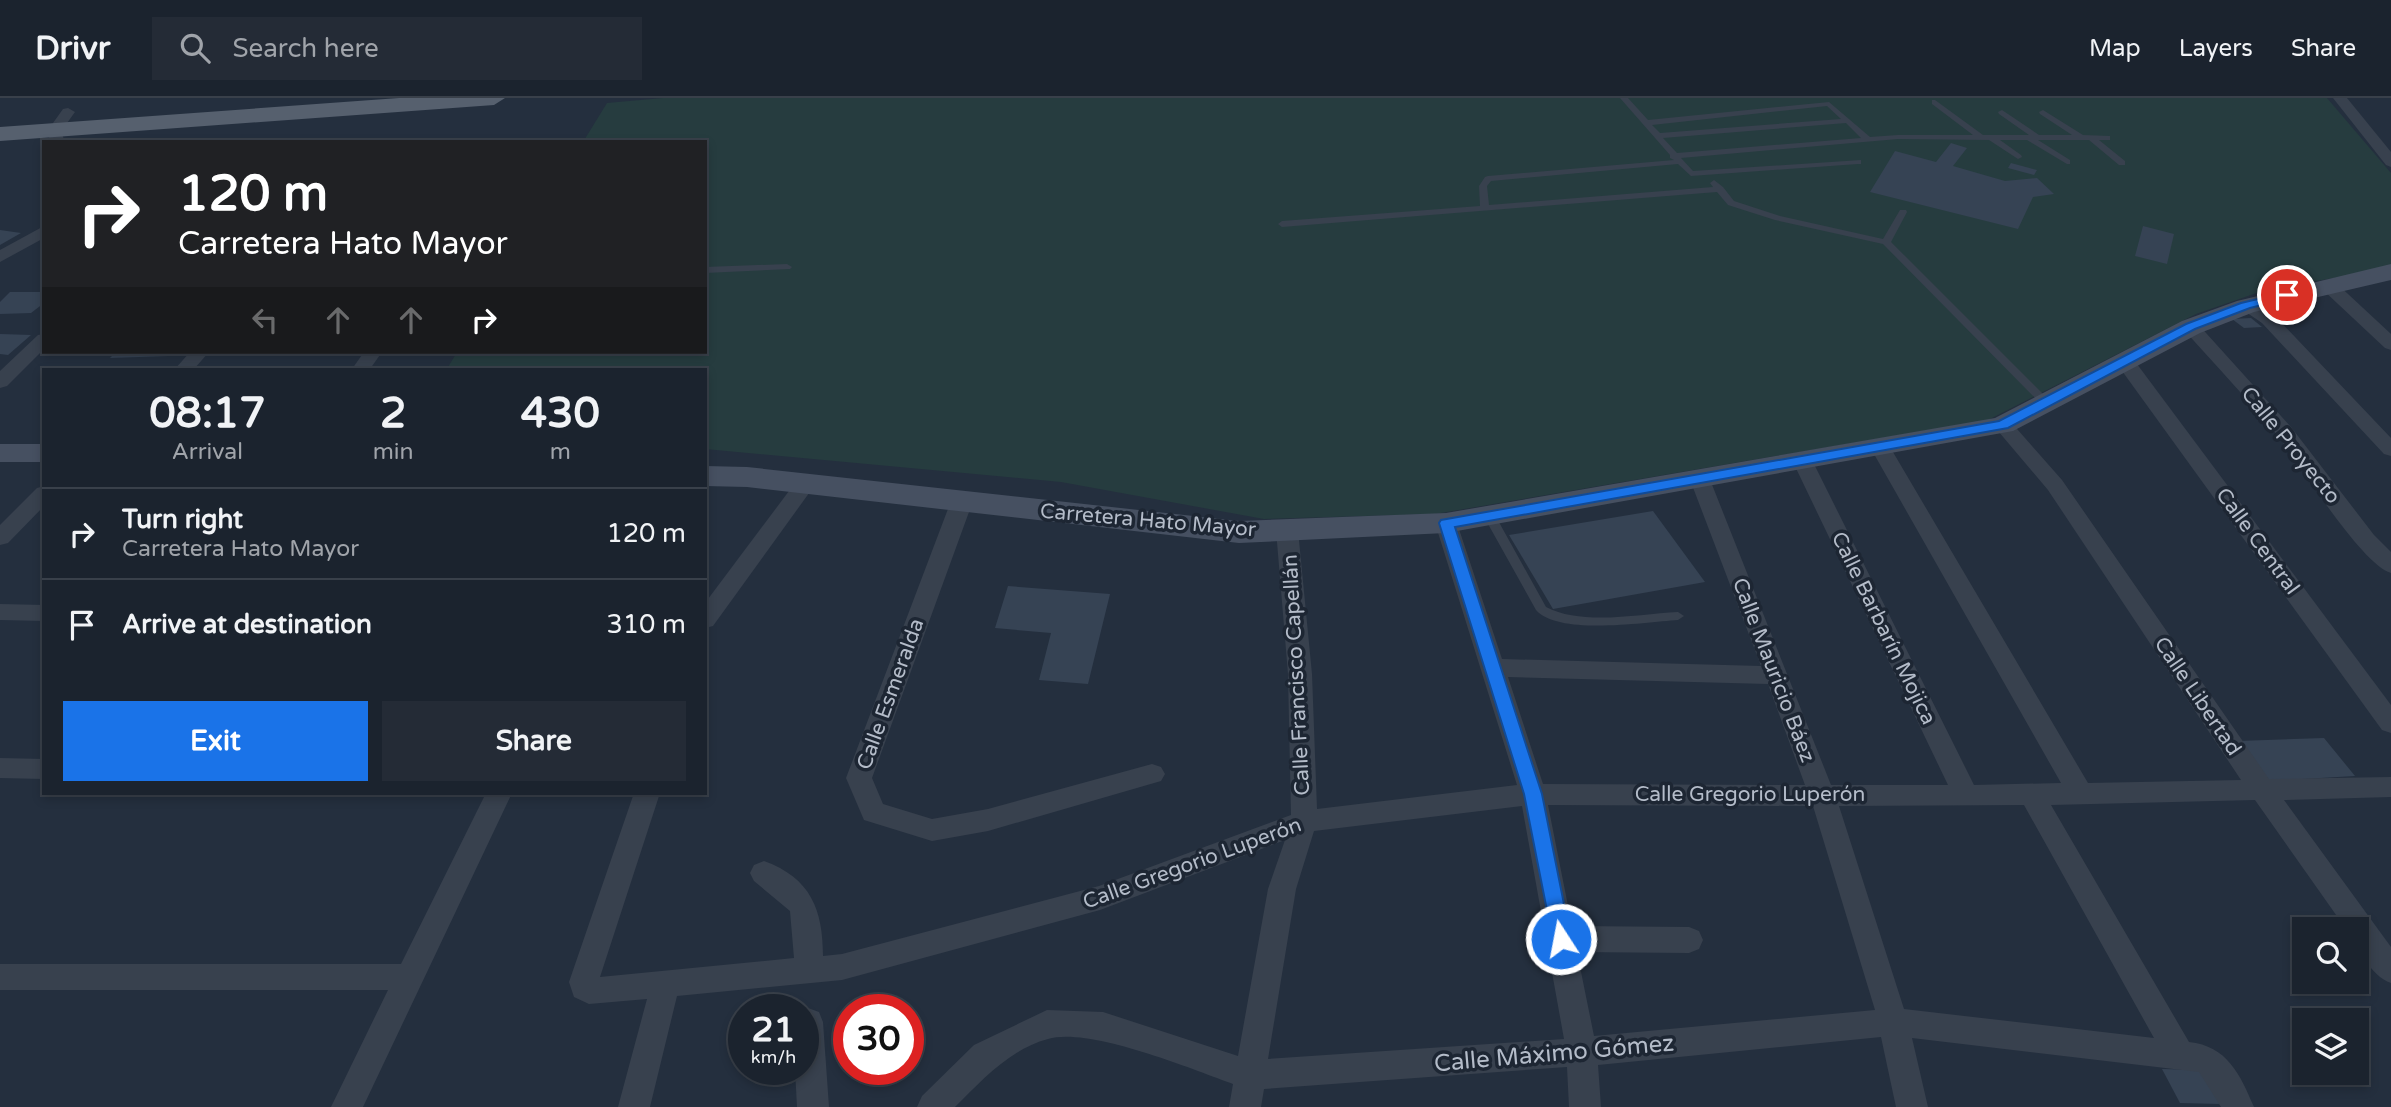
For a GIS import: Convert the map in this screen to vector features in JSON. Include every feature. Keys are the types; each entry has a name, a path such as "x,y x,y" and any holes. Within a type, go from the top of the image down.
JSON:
{"main road":[{"path":"0,117 60,128 270,98"},
{"path":"0,134 494,98"}],"street":[{"path":"2340,98 2391,162"},
{"path":"0,257 42,232"},
{"name":"Carretera Hato Mayor","path":"707,476 804,484 1238,533 1446,523 2003,425 2191,327 2246,306 2391,272"},
{"path":"2328,285 2389,341"},
{"path":"2246,306 2268,319 2391,450"},
{"name":"Calle Proyecto","path":"2191,327 2284,431 2366,540 2391,565"},
{"path":"0,382 42,341"},
{"path":"185,368 198,354"},
{"name":"Calle Central","path":"2124,360 2391,723"},
{"name":"Calle Libertad","path":"2003,425 2054,485 2263,791 2391,970"},
{"path":"1880,447 2080,793"},
{"path":"0,453 42,453"},
{"name":"Calle Barbarín Mojica","path":"1802,460 1966,796"},
{"name":"Calle Mauricio Báez","path":"1699,477 1823,794 1895,1022 1912,1107"},
{"path":"707,617 804,484"},
{"path":"0,538 42,495"},
{"name":"Calle Esmeralda","path":"962,501 859,778 873,812 932,830 988,820 1152,774"},
{"path":"1446,523 1533,794 1583,1052 1585,1107"},
{"name":"Calle Francisco Capellán","path":"1245,1107 1282,889 1304,821 1300,674 1287,530"},
{"path":"0,612 42,612"},
{"path":"1493,668 1776,675"},
{"path":"0,768 42,769"},
{"name":"Calle Gregorio Luperón","path":"646,795 584,988 589,990 842,967 1100,898 1304,821 1533,794 1966,796 2391,788"},
{"path":"2032,794 2195,1057 2238,1107"},
{"path":"347,1107 498,795"},
{"path":"764,873 790,890 803,903 808,918 808,970"},
{"path":"1561,939 1689,940"},
{"path":"0,977 410,978"},
{"path":"634,1107 666,983"},
{"name":"Calle Máximo Gómez","path":"933,1107 985,1055 1047,1024 1103,1026 1251,1075 1583,1052 1895,1022 2195,1057"},
{"path":"812,1085 813,1107"}],"lane":[{"path":"1624,98 1691,174 1858,162"},
{"path":"1936,102 1982,138"},
{"path":"1645,122 1829,104 1867,139"},
{"path":"2001,112 2039,138"},
{"path":"2043,112 2122,163"},
{"path":"1657,136 1847,121"},
{"path":"1992,138 2018,157"},
{"path":"2028,138 2067,162"},
{"path":"1485,208 1483,186 1488,179 1867,139 2107,138"},
{"path":"1707,174 1731,202 1778,218 1886,242 2046,404"},
{"path":"1282,224 1720,189"},
{"path":"1886,242 1903,212"},
{"path":"707,270 787,267"},
{"path":"1489,515 1542,610 1550,617 1569,620 1678,616"}],"green space":[{"path":"663,98 2327,98 2391,173 2391,269 2271,288 2196,314 1988,420 1435,514 1264,519 1061,482 707,449 707,368 448,368 456,354 707,354 707,140 584,140 607,103"}],"building":[{"path":"1951,143 1967,148 1953,166 2005,181 2037,178 2054,194 2033,197 2018,229 1870,192 1895,151 1936,162"},
{"path":"2011,163 2037,170 2034,175 2008,168"},
{"path":"2143,226 2174,234 2167,264 2135,256"},
{"path":"0,230 21,233 0,245"},
{"path":"10,292 42,292 42,305 31,313 0,314 0,302"},
{"path":"2251,318 2262,327 2244,328 2232,319"},
{"path":"0,334 31,335 8,355 0,354"},
{"path":"114,354 171,354 169,356 110,358"},
{"path":"1653,511 1705,582 1553,609 1509,535"},
{"path":"1008,586 1110,594 1088,684 1039,680 1051,633 995,628"},
{"path":"2324,738 2355,776 2270,781 2238,741"},
{"path":"2162,1069 2202,1070 2220,1104 2180,1103"}],"route":[{"path":"1561,939 1533,794 1446,523 2003,425 2191,327 2246,306 2287,295"}]}
